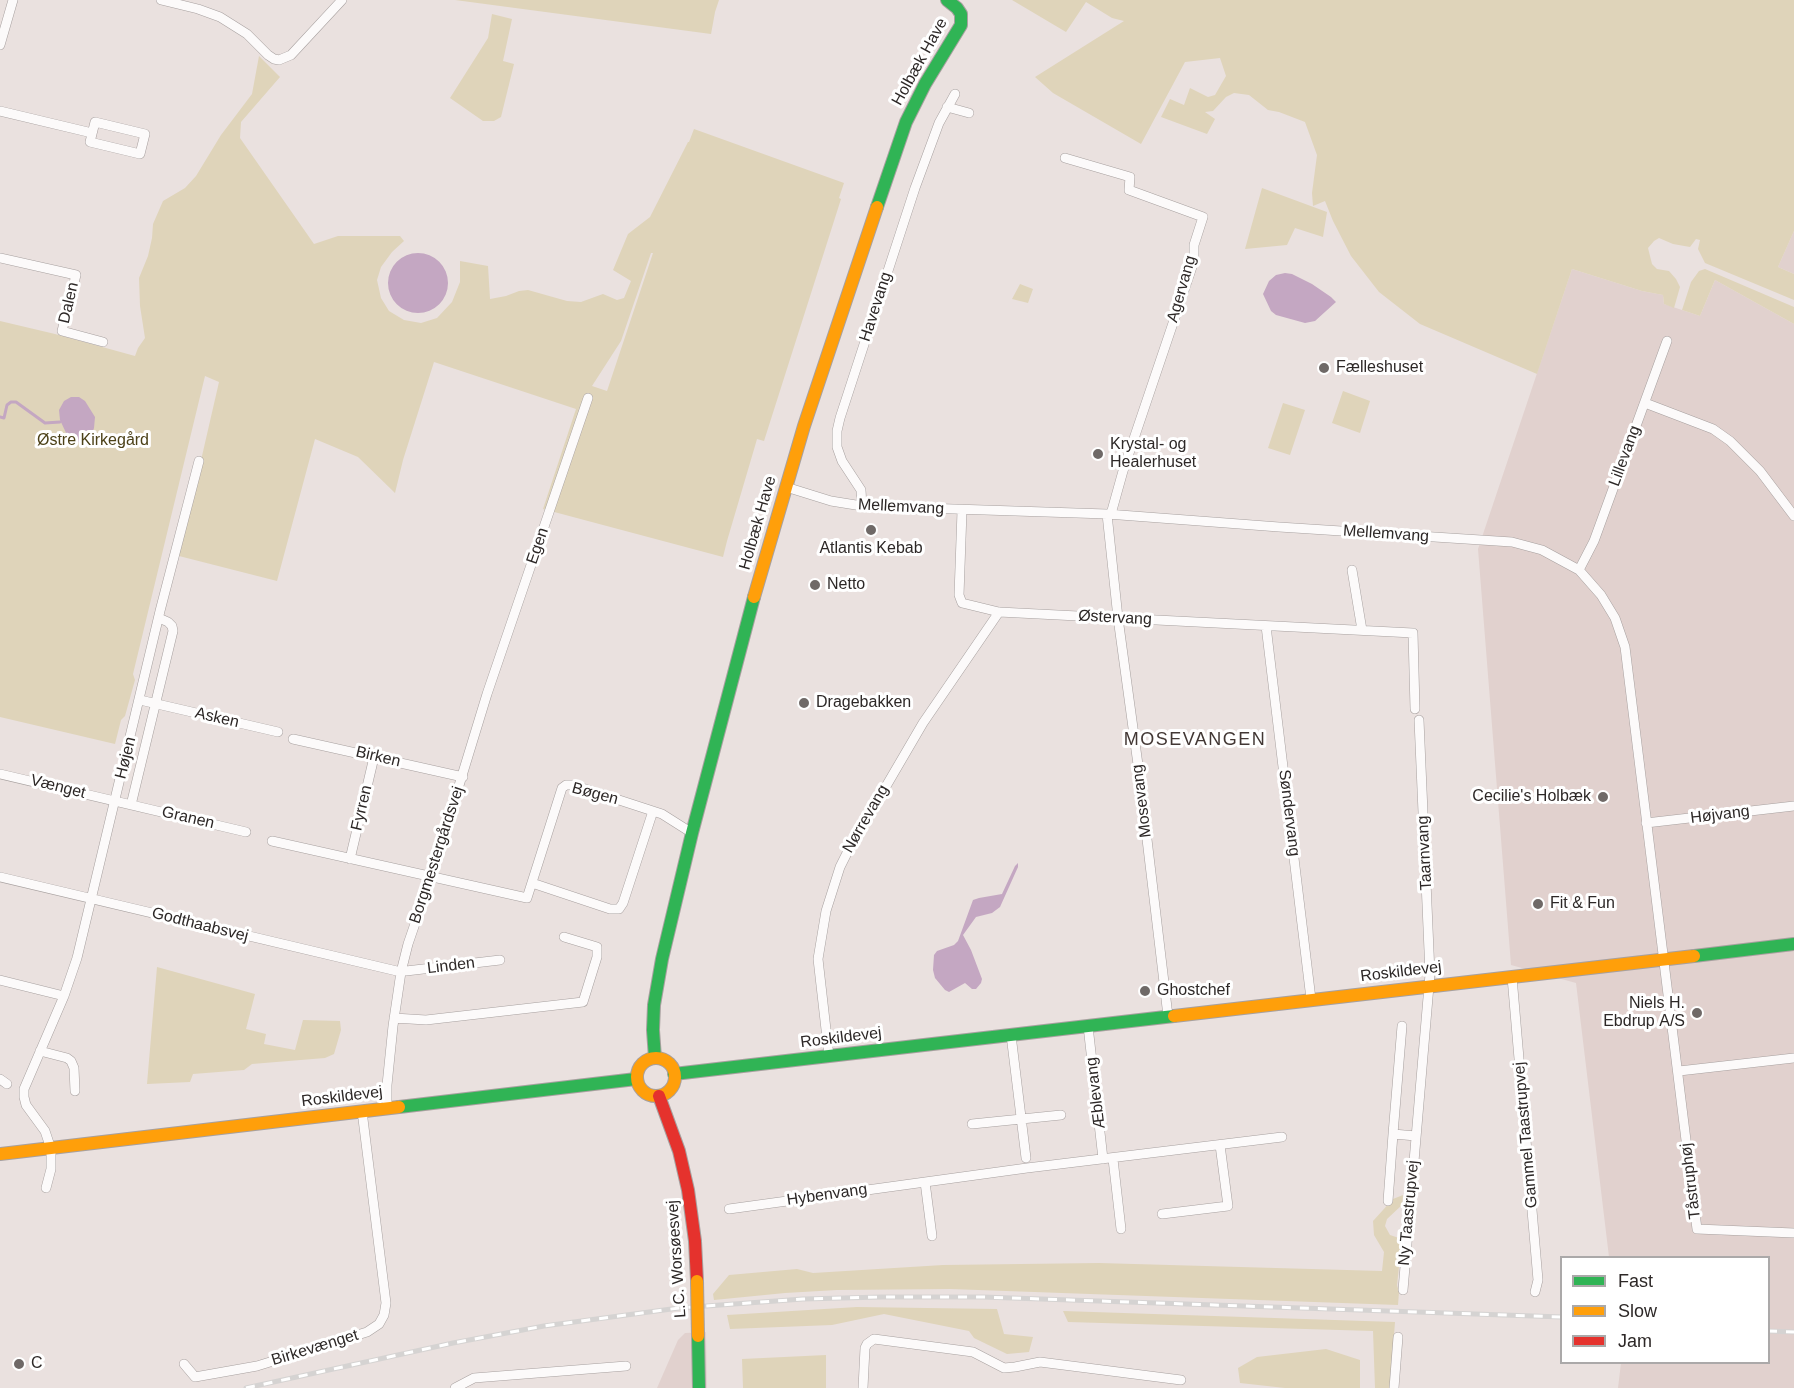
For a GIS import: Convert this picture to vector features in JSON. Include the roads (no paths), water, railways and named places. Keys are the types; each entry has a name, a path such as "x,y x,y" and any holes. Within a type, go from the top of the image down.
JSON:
{"street":[{"path":"0,45 14,0"},
{"path":"162,0 220,17 247,34 268,55 279,60 291,55 342,0"},
{"name":"Holbæk Have","path":"655,1058 653,1030 658,981 692,833 763,564 786,487 906,122 929,77 959,29 962,18 957,8 947,0"},
{"name":"Havevang","path":"862,506 861,489 842,461 837,447 837,431 915,188 939,123 955,94"},
{"path":"947,107 969,113"},
{"path":"0,111 92,133"},
{"path":"95,123 145,134 140,154 90,142 92,133 95,123"},
{"name":"Agervang","path":"1065,158 1130,177 1129,190 1203,217 1194,245 1194,261 1109,514"},
{"name":"Dalen","path":"0,258 76,275 62,331 103,342"},
{"name":"Lillevang","path":"1579,570 1594,541 1667,341"},
{"name":"Egen","path":"488,694 588,398"},
{"path":"1645,403 1702,425 1730,441 1760,471 1794,516"},
{"name":"Højen","path":"51,1149 45,1131 26,1105 25,1087 64,996 77,958 159,618 200,461"},
{"name":"Mellemvang","path":"786,487 831,501 862,506 1109,514 1279,528 1512,542 1542,550 1579,570 1601,595 1615,618 1625,647 1664,959"},
{"name":"Østervang","path":"962,511 960,600 965,604 999,612 1413,633 1415,709"},
{"name":"Mosevang","path":"1109,514 1118,618 1168,1016"},
{"path":"1352,570 1362,630"},
{"name":"Nørrevang","path":"829,1056 818,959 826,911 840,867 923,723 999,612"},
{"path":"131,805 173,631 172,626 159,618"},
{"name":"Søndervang","path":"1266,626 1311,999"},
{"name":"Borgmestergårdsvej","path":"387,1109 387,1085 401,971 488,694"},
{"name":"Asken","path":"140,700 278,732"},
{"name":"Taarnvang","path":"1419,720 1430,974 1428,986"},
{"name":"Birken","path":"293,738 462,777"},
{"name":"Fyrren","path":"350,859 374,757"},
{"name":"Vænget","path":"0,774 115,801"},
{"name":"Bøgen","path":"532,883 564,786 573,785 653,811 670,818 692,833"},
{"name":"Granen","path":"115,801 246,832"},
{"name":"Højvang","path":"1646,823 1794,806"},
{"path":"272,841 527,898 532,883 610,909 619,909 624,903 653,811"},
{"name":"Godthaabsvej","path":"0,877 401,971"},
{"path":"394,1018 426,1020 583,1002 597,957 597,947 564,937"},
{"name":"Roskildevej","path":"674,1074 1794,944"},
{"name":"Tåstruphøj","path":"1664,959 1697,1229 1794,1233"},
{"name":"Linden","path":"401,971 500,960"},
{"name":"Gammel Taastrupvej","path":"1512,977 1538,1280 1535,1292"},
{"path":"0,980 64,996"},
{"name":"Ny Taastrupvej","path":"1402,1290 1428,986"},
{"name":"Æblevang","path":"1088,1026 1108,1159"},
{"name":"Ny Taastrupvej","path":"1388,1201 1402,1026"},
{"path":"1011,1035 1026,1163"},
{"path":"40,1051 67,1058 71,1062 74,1068 75,1090"},
{"path":"655,1058 668,1062 674,1074 669,1091 659,1096 653,1096 642,1090 636,1079 641,1065 655,1058"},
{"path":"1678,1071 1794,1058"},
{"name":"Roskildevej","path":"0,1154 636,1079"},
{"name":"L.C. Worsøesvej","path":"659,1096 679,1151 688,1190 695,1241 699,1388"},
{"name":"Birkevænget","path":"184,1364 195,1377 257,1366 367,1332 379,1324 384,1315 386,1303 362,1111"},
{"path":"972,1124 1061,1115"},
{"name":"Ny Taastrupvej","path":"1393,1134 1416,1136"},
{"name":"Hybenvang","path":"729,1209 925,1182 1026,1163 1108,1159 1282,1137"},
{"path":"1162,1214 1228,1206 1220,1145"},
{"path":"46,1188 51,1168 51,1149"},
{"path":"1108,1159 1121,1229"},
{"path":"925,1182 932,1236"},
{"path":"1394,1388 1398,1337"},
{"path":"863,1388 865,1348 874,1339 973,1352 998,1366 1007,1368 1040,1362 1181,1380"},
{"path":"455,1388 474,1378 626,1366"}],"waterway":[{"path":"0,417 4,418 7,405 16,402 45,423 60,422"}],"railway":[{"path":"246,1388 453,1343 544,1326 679,1308 803,1299 983,1297 1560,1317"},
{"path":"1770,1331 1794,1332"}],"place":[{"name":"Fælleshuset","path":"1324,368"},
{"name":"Krystal- og Healerhuset","path":"1098,454"},
{"name":"Atlantis Kebab","path":"871,530"},
{"name":"Netto","path":"815,585"},
{"name":"Dragebakken","path":"804,703"},
{"name":"Cecilie's Holbæk","path":"1603,797"},
{"name":"Fit & Fun","path":"1538,904"},
{"name":"Ghostchef","path":"1145,991"},
{"name":"Niels H. Ebdrup A/S","path":"1697,1013"},
{"name":"C","path":"19,1364"}],"district":[{"name":"MOSEVANGEN","path":"1195,740"}],"park label":[{"name":"Østre Kirkegård","path":"93,441"}]}
